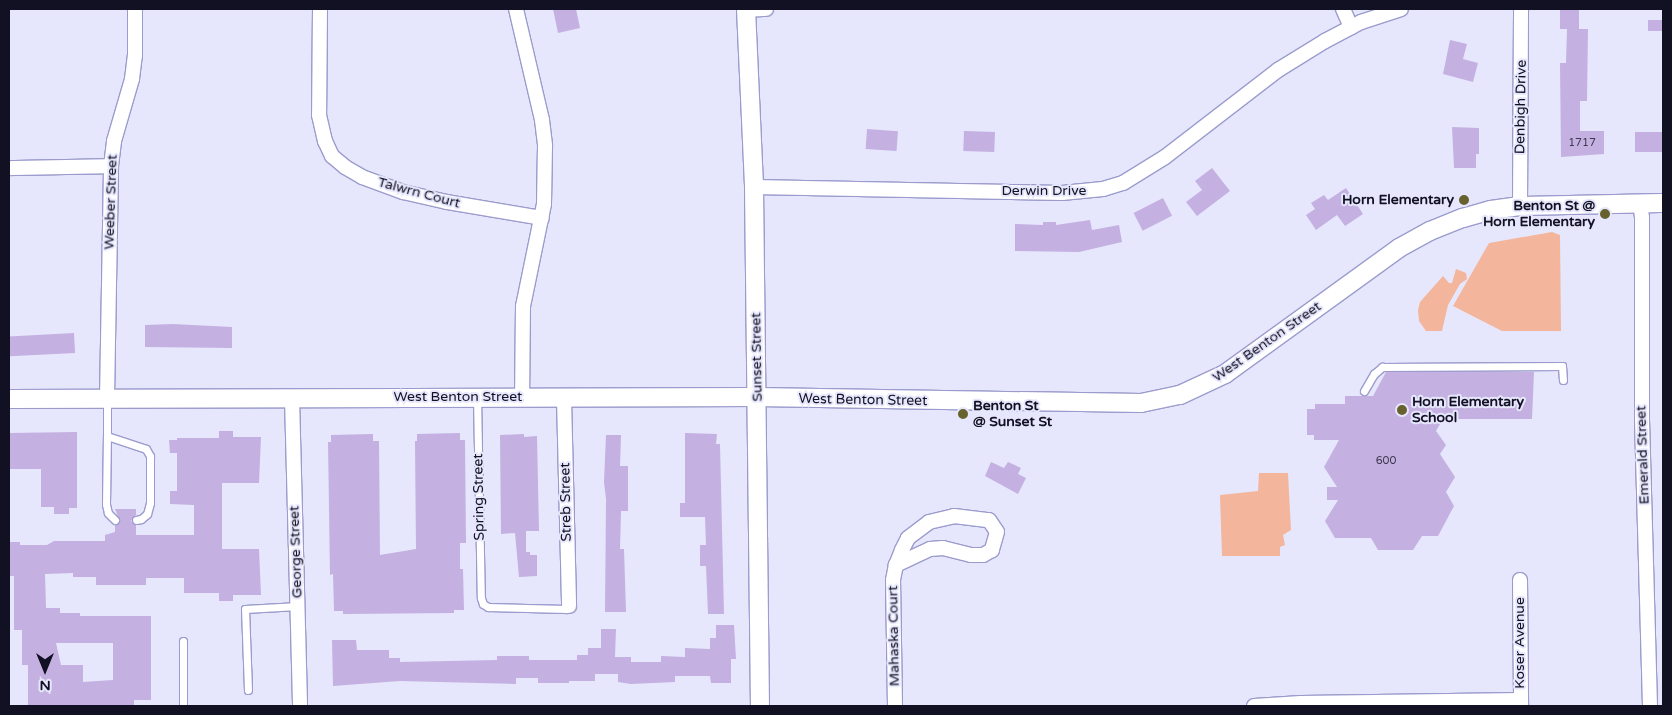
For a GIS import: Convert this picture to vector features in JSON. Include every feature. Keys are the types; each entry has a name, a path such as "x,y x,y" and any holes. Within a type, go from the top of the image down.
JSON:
{"street":[{"name":"Weeber Street","path":"107,399 111,166 114,140 132,79 135,56 135,9"},
{"name":"Talwrn Court","path":"320,9 319,115 325,142 332,156 345,167 362,177 403,192 447,202 542,218"},
{"path":"516,9 542,120 545,183 542,218 523,306 522,397"},
{"path":"746,9 766,9"},
{"name":"Sunset Street","path":"746,9 754,187 760,706"},
{"path":"1343,9 1351,27"},
{"name":"Derwin Drive","path":"754,187 1062,193 1103,190 1123,183 1165,157 1278,70 1351,27 1401,9"},
{"name":"Denbigh Drive","path":"1520,206 1522,9"},
{"path":"9,168 111,166"},
{"name":"Emerald Street","path":"1640,203 1642,218 1642,420 1650,706"},
{"name":"West Benton Street","path":"9,399 757,397 1141,403 1161,400 1201,387 1225,374 1399,248 1430,231 1481,212 1520,206 1663,203"},
{"name":"George Street","path":"292,398 300,706"},
{"name":"Streb Street","path":"564,398 569,606"},
{"name":"Mahaska Court","path":"895,706 892,596 896,565 908,538 924,524 941,517 967,516 989,520 997,532 996,543 992,550 983,555 971,555 943,548 930,549 896,565"},
{"name":"Koser Avenue","path":"1520,580 1521,703"},
{"path":"1254,706 1521,703"}],"lane":[{"path":"1364,391 1374,374 1382,367 1562,366 1563,380"},
{"name":"Spring Street","path":"477,397 481,598 483,604 488,607 566,609 569,606"},
{"path":"107,399 106,504 108,513 116,520"},
{"path":"107,436 146,448 150,456 150,503 147,514 141,519 136,520"},
{"path":"248,690 245,609 298,606"},
{"path":"183,642 183,706"}],"shaded area":[{"path":"1552,232 1560,235 1561,331 1502,331 1453,306 1489,243"},
{"path":"1456,269 1466,273 1467,279 1460,284 1448,305 1442,331 1426,331 1419,321 1418,310 1420,302 1443,276 1449,283 1452,283"},
{"path":"1259,473 1288,473 1291,530 1283,535 1285,545 1280,547 1280,556 1222,556 1220,495 1258,491"}],"building":[{"path":"553,9 576,9 580,28 558,33"},
{"path":"1560,9 1579,9 1579,29 1588,29 1587,101 1580,101 1580,131 1604,131 1604,154 1561,157 1560,63 1566,63 1567,29 1560,29"},
{"path":"1648,20 1663,20 1663,31 1648,31"},
{"path":"1450,40 1467,44 1463,59 1478,63 1473,82 1443,74"},
{"path":"1452,127 1479,128 1479,154 1476,154 1476,168 1454,168"},
{"path":"867,129 898,131 897,151 866,149"},
{"path":"964,131 995,132 994,152 963,151"},
{"path":"1635,132 1663,132 1663,152 1635,152"},
{"path":"1212,168 1230,191 1197,216 1186,202 1202,190 1195,181"},
{"path":"1346,188 1363,214 1345,226 1337,215 1316,230 1306,215 1315,209 1311,203 1324,195 1328,200"},
{"path":"1163,198 1172,216 1143,231 1134,213"},
{"path":"1090,220 1092,230 1119,225 1122,242 1079,252 1015,251 1015,224 1043,225 1043,222 1056,222 1056,225"},
{"path":"173,324 232,327 232,348 145,347 145,325"},
{"path":"74,333 75,353 10,356 9,336"},
{"name":"Horn Elementary School","path":"1386,372 1534,372 1532,419 1443,419 1436,431 1446,445 1440,454 1455,477 1446,492 1454,506 1438,536 1422,536 1413,550 1378,550 1371,538 1335,538 1325,521 1338,500 1327,500 1327,487 1337,487 1324,467 1339,440 1314,440 1314,435 1307,435 1307,409 1315,409 1315,404 1345,404 1345,396 1373,396"},
{"path":"219,431 233,431 233,437 261,437 259,483 222,483 222,549 259,549 261,595 233,595 233,601 219,601 219,593 184,593 184,578 146,578 146,585 96,585 96,577 73,577 73,573 45,574 46,608 60,608 60,613 80,613 80,616 151,616 151,700 134,700 134,706 28,706 28,665 22,665 22,630 14,630 14,576 9,576 9,542 20,542 20,545 47,545 54,541 105,541 105,535 115,532 115,525 120,522 115,509 136,509 136,515 131,521 136,525 136,535 194,535 194,505 170,504 170,491 177,491 177,453 170,453 169,440 177,440 177,438 219,438","holes":["56,643 113,643 113,680 83,682 83,665 61,665"]},
{"path":"77,432 77,508 69,508 69,514 54,514 54,507 41,507 41,469 9,469 9,433"},
{"path":"460,433 460,440 465,440 466,543 460,543 460,569 463,569 464,610 454,610 454,613 343,614 343,611 334,611 333,574 330,575 328,442 331,442 331,435 373,434 373,441 379,441 380,555 416,549 415,441 417,441 417,434"},
{"path":"685,433 717,434 716,444 720,444 724,614 708,614 706,566 700,566 700,545 706,545 705,517 680,517 680,503 685,503"},
{"path":"524,434 524,437 537,436 539,531 526,531 526,552 530,552 530,555 537,555 537,576 519,577 515,533 501,534 500,435"},
{"path":"606,435 621,435 620,466 628,466 628,511 621,511 620,549 624,549 626,612 605,612 606,499 604,482"},
{"path":"991,462 1004,468 1008,462 1021,468 1018,474 1026,478 1018,494 985,476"},
{"path":"716,625 734,625 736,659 731,659 731,683 711,683 710,676 675,676 675,682 631,684 618,682 618,674 595,674 595,681 569,681 569,683 538,683 538,678 516,678 516,684 400,681 333,686 332,640 356,640 357,650 389,650 389,658 400,658 400,662 497,660 497,656 529,656 529,660 577,660 577,655 588,655 588,648 601,648 601,629 616,629 615,657 631,657 631,662 661,662 661,656 685,657 685,648 710,649 710,638 716,638"}],"place":[{"name":"Horn Elementary","path":"1464,200"},
{"name":"Benton St @ Horn Elementary","path":"1605,214"},
{"name":"Horn Elementary School","path":"1402,410"},
{"name":"Benton St @ Sunset St","path":"963,414"}]}
